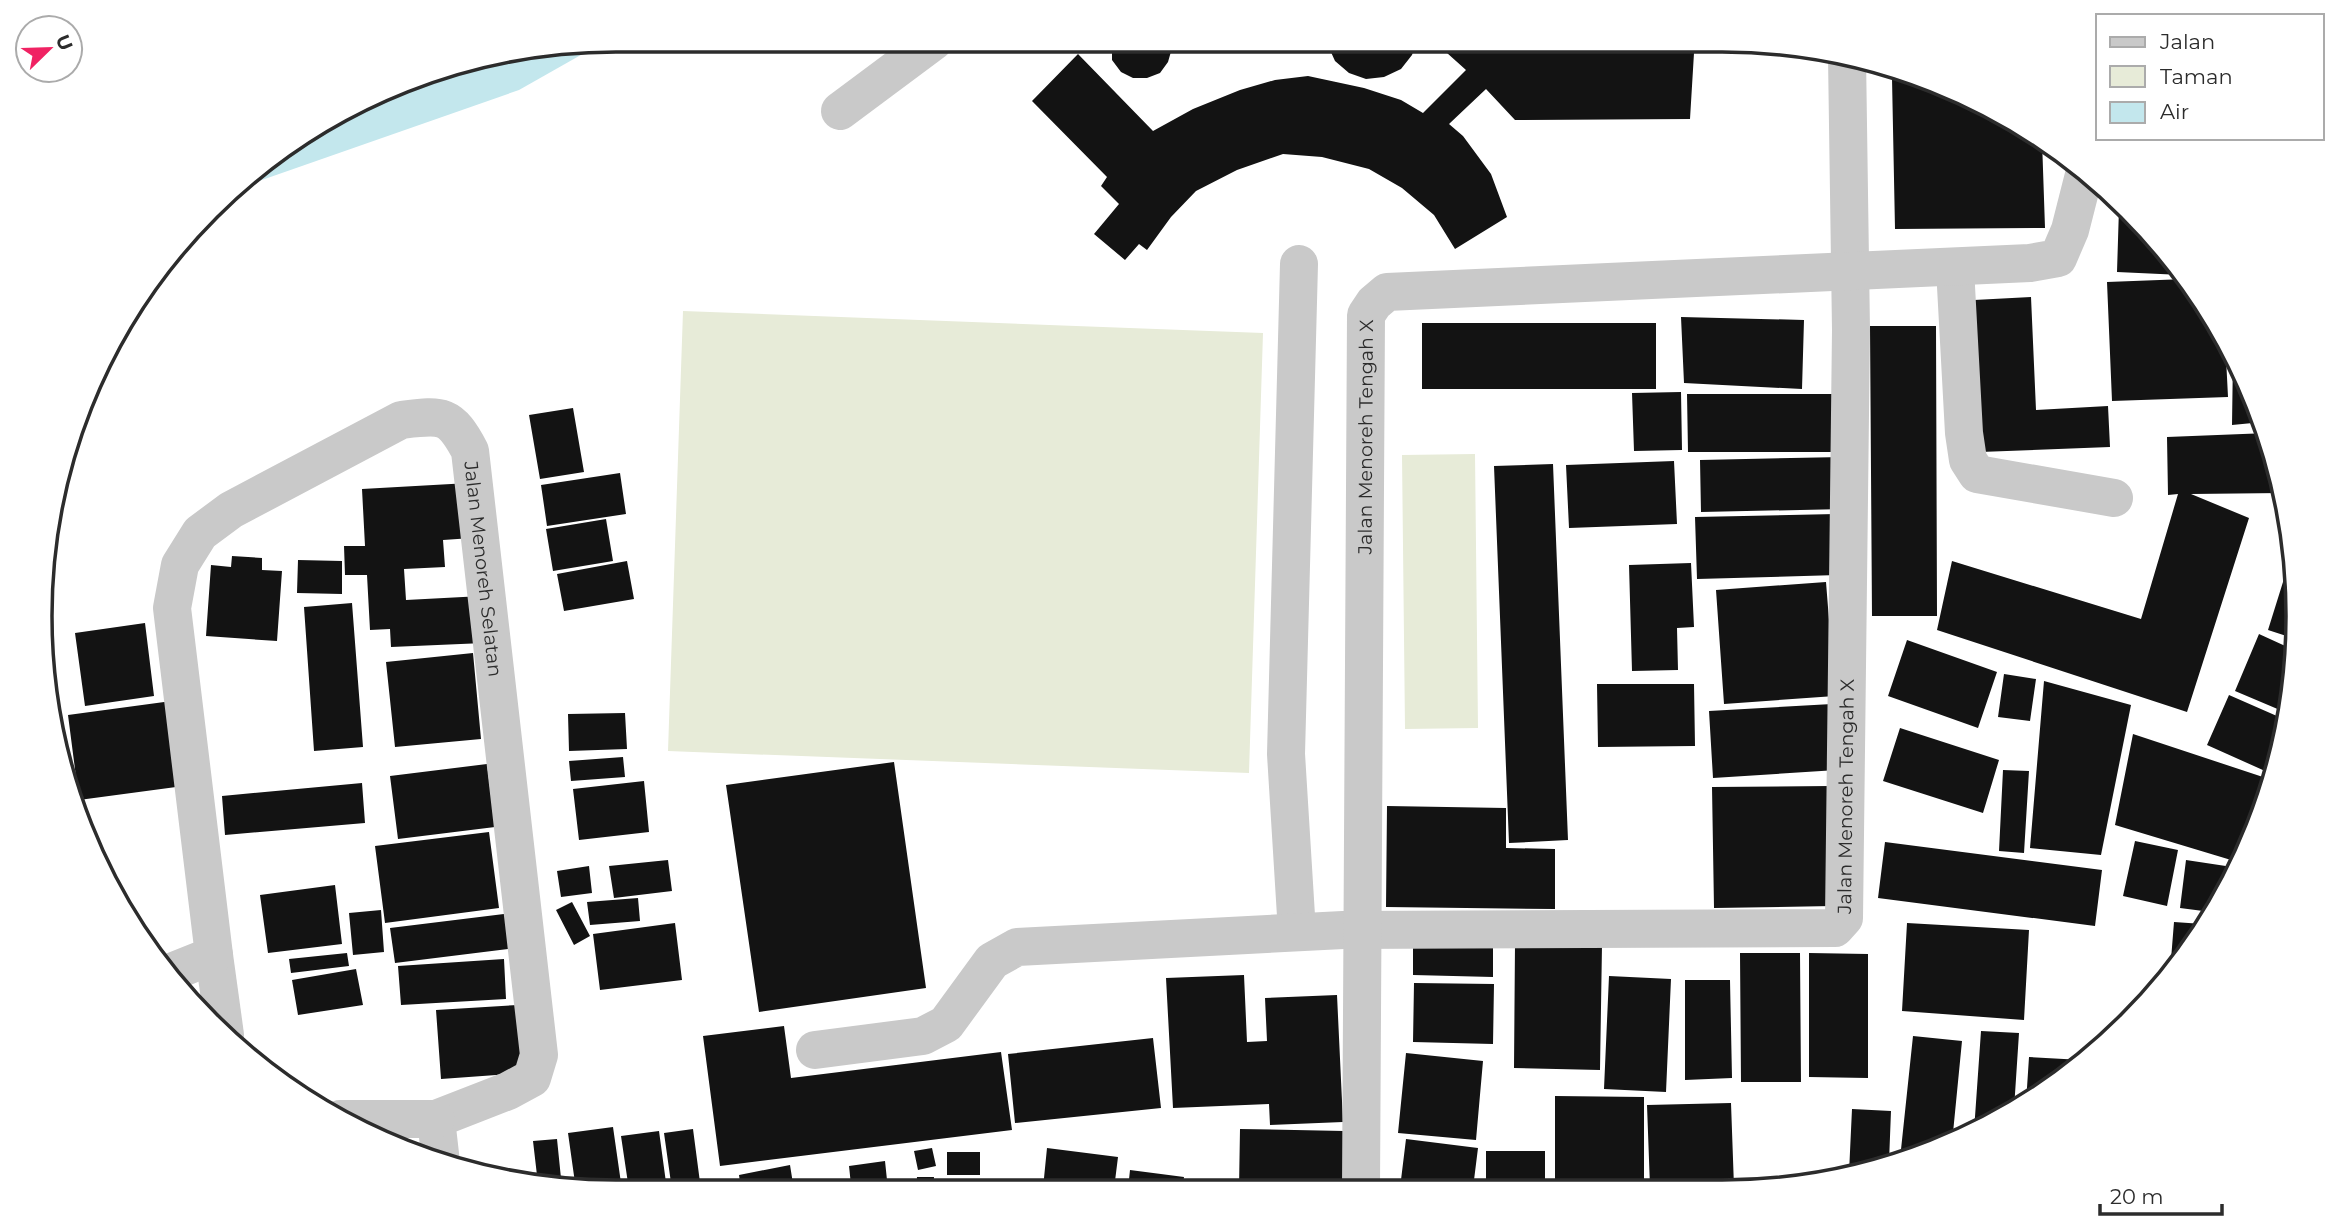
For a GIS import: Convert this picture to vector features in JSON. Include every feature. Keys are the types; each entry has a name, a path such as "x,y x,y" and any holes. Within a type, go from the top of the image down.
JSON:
{"street":[{"path":"840,111 919,52"},
{"name":"Jalan Menoreh Tengah X","path":"815,1050 923,1036 946,1024 992,961 1017,947 1353,930 1835,928 1844,918 1850,272 1847,67"},
{"name":"Jalan Menoreh Tengah X","path":"1361,1180 1353,930 1366,315 1374,303 1387,292 2030,263 2058,258 2084,184"},
{"path":"1297,932 1286,754 1299,264"},
{"path":"1955,268 1964,433 1968,460 1977,474 2114,498"},
{"name":"Jalan Menoreh Selatan","path":"223,1019 172,608 180,565 200,533 231,510 401,420 433,416 457,426 470,451 539,1055 532,1078 508,1091 436,1119"},
{"path":"178,970 214,955"},
{"path":"363,1119 436,1119 440,1151"}],"green space":[{"path":"683,311 1263,333 1249,773 668,751"},
{"path":"1475,454 1478,728 1405,729 1402,455"}],"water":[{"path":"583,54 519,90 257,182 303,147 334,128 400,95 435,82 506,63"}],"building":[{"path":"1112,52 1171,52 1160,73 1147,78 1133,78 1121,72 1112,60"},
{"path":"1331,52 1413,52 1401,69 1384,77 1366,79 1349,73 1335,61"},
{"path":"1446,52 1696,52 1690,119 1515,120 1486,89 1449,124 1463,136 1491,174 1507,217 1455,249 1434,215 1402,188 1369,169 1322,157 1283,154 1237,170 1196,191 1171,217 1147,250 1139,244 1125,260 1094,234 1119,204 1101,186 1107,177 1032,101 1078,54 1153,131 1193,109 1240,90 1275,80 1308,76 1364,88 1401,100 1423,113 1466,70"},
{"path":"1892,79 1938,95 1971,111 2042,152 2045,228 1895,229"},
{"path":"2119,217 2146,244 2170,274 2117,272"},
{"path":"2174,279 2210,334 2226,366 2228,397 2112,401 2107,282"},
{"path":"2031,297 2036,410 2108,406 2110,447 1980,452 1974,300"},
{"path":"1681,317 1804,320 1802,389 1684,383"},
{"path":"1422,323 1656,323 1656,389 1422,389"},
{"path":"1870,326 1936,326 1937,616 1872,616"},
{"path":"2233,379 2252,423 2232,425"},
{"path":"1681,392 1682,450 1634,451 1632,393"},
{"path":"1687,394 1843,394 1843,452 1688,452"},
{"path":"573,408 584,472 540,479 529,415"},
{"path":"2255,433 2272,493 2191,494 2249,518 2187,712 1937,630 1952,561 2141,619 2178,494 2168,495 2167,437"},
{"path":"1843,457 1845,509 1701,512 1700,460"},
{"path":"1674,461 1677,524 1569,528 1566,465"},
{"path":"1553,464 1568,840 1509,843 1494,466"},
{"path":"620,473 626,514 547,526 541,485"},
{"path":"469,483 472,538 443,540 445,567 404,569 406,600 482,596 484,643 391,647 390,629 370,630 367,575 345,575 344,546 365,546 362,489"},
{"path":"1836,514 1838,575 1697,579 1695,517"},
{"path":"606,519 613,561 553,571 546,529"},
{"path":"232,556 262,558 262,570 282,571 277,641 206,636 211,565 231,567"},
{"path":"298,560 342,561 342,594 297,593"},
{"path":"627,561 634,599 564,611 557,574"},
{"path":"1691,563 1694,627 1677,628 1678,670 1632,671 1629,565"},
{"path":"2284,579 2285,635 2268,630"},
{"path":"1826,582 1835,696 1724,704 1716,590"},
{"path":"352,603 363,747 314,751 304,607"},
{"path":"145,623 154,696 85,706 75,633"},
{"path":"2259,634 2284,646 2278,709 2235,691"},
{"path":"1907,640 1997,672 1978,728 1888,696"},
{"path":"473,653 481,739 395,747 386,662"},
{"path":"2004,674 2036,679 2030,721 1998,717"},
{"path":"2044,681 2131,705 2101,855 2030,848"},
{"path":"1597,684 1694,684 1695,746 1598,747"},
{"path":"2229,695 2277,716 2264,770 2207,745"},
{"path":"179,700 191,785 83,799 76,775 68,715"},
{"path":"1832,704 1837,770 1713,778 1709,711"},
{"path":"625,713 627,749 569,751 568,714"},
{"path":"1900,728 1999,760 1983,813 1883,781"},
{"path":"2133,734 2262,777 2243,832 2230,860 2115,825"},
{"path":"623,757 625,777 571,781 569,761"},
{"path":"894,762 926,988 759,1012 726,785"},
{"path":"487,764 495,827 398,839 390,776"},
{"path":"2003,770 2029,771 2024,853 1999,851"},
{"path":"644,781 649,832 579,840 573,789"},
{"path":"362,783 365,823 225,835 222,796"},
{"path":"1831,786 1833,906 1714,908 1712,787"},
{"path":"1387,806 1506,808 1506,848 1555,849 1555,909 1386,907"},
{"path":"489,832 499,908 385,923 375,846"},
{"path":"2135,841 2178,850 2167,906 2123,896"},
{"path":"1885,842 2102,870 2095,926 1878,898"},
{"path":"668,860 672,891 614,898 609,866"},
{"path":"2186,860 2226,866 2202,911 2180,908"},
{"path":"589,866 592,893 561,897 557,871"},
{"path":"335,885 342,944 268,953 260,895"},
{"path":"638,898 640,921 590,925 587,902"},
{"path":"572,902 590,936 574,945 556,910"},
{"path":"381,910 384,952 353,955 349,913"},
{"path":"512,913 516,948 395,963 390,928"},
{"path":"2174,922 2194,923 2191,929 2171,956"},
{"path":"675,923 682,980 600,990 593,934"},
{"path":"1907,923 2029,930 2024,1020 1902,1011"},
{"path":"1413,939 1493,941 1493,977 1413,975"},
{"path":"1515,944 1602,945 1600,1070 1514,1068"},
{"path":"347,953 349,966 291,973 289,959"},
{"path":"1740,953 1800,953 1801,1082 1741,1082"},
{"path":"1809,953 1868,954 1868,1078 1809,1077"},
{"path":"504,959 506,999 401,1005 398,966"},
{"path":"356,969 363,1005 298,1015 292,980"},
{"path":"1244,975 1247,1042 1267,1041 1265,998 1337,995 1343,1122 1270,1125 1269,1104 1173,1108 1166,978"},
{"path":"1609,976 1671,979 1666,1092 1604,1089"},
{"path":"1685,980 1730,980 1732,1078 1685,1080"},
{"path":"1414,983 1494,984 1493,1044 1413,1042"},
{"path":"518,1005 523,1073 441,1079 436,1010"},
{"path":"784,1026 791,1078 1001,1052 1012,1130 720,1166 703,1036"},
{"path":"1981,1031 2019,1033 2015,1097 1975,1119"},
{"path":"1913,1036 1962,1041 1953,1130 1901,1151"},
{"path":"1153,1038 1161,1108 1015,1123 1008,1054"},
{"path":"1406,1053 1483,1061 1476,1140 1398,1133"},
{"path":"2029,1057 2070,1059 2035,1085 2027,1090"},
{"path":"1555,1096 1644,1097 1644,1180 1555,1180"},
{"path":"1731,1103 1734,1179 1650,1180 1647,1105"},
{"path":"1852,1109 1891,1111 1889,1154 1849,1165"},
{"path":"395,1125 396,1135 381,1128"},
{"path":"613,1127 621,1180 574,1178 568,1133"},
{"path":"693,1129 700,1180 671,1180 664,1133"},
{"path":"1240,1129 1344,1131 1343,1180 1239,1180"},
{"path":"659,1131 666,1180 628,1180 621,1136"},
{"path":"557,1139 561,1177 537,1174 533,1141"},
{"path":"1406,1139 1478,1148 1474,1180 1401,1180"},
{"path":"932,1148 936,1166 918,1170 914,1151"},
{"path":"1047,1148 1118,1157 1115,1180 1044,1180"},
{"path":"1486,1151 1545,1151 1545,1180 1486,1180"},
{"path":"947,1152 980,1152 980,1175 947,1175"},
{"path":"885,1161 887,1180 850,1180 849,1166"},
{"path":"790,1165 792,1180 740,1180 739,1175"},
{"path":"1130,1170 1184,1177 1184,1180 1129,1180"},
{"path":"917,1177 934,1177 934,1180 917,1180"}]}
